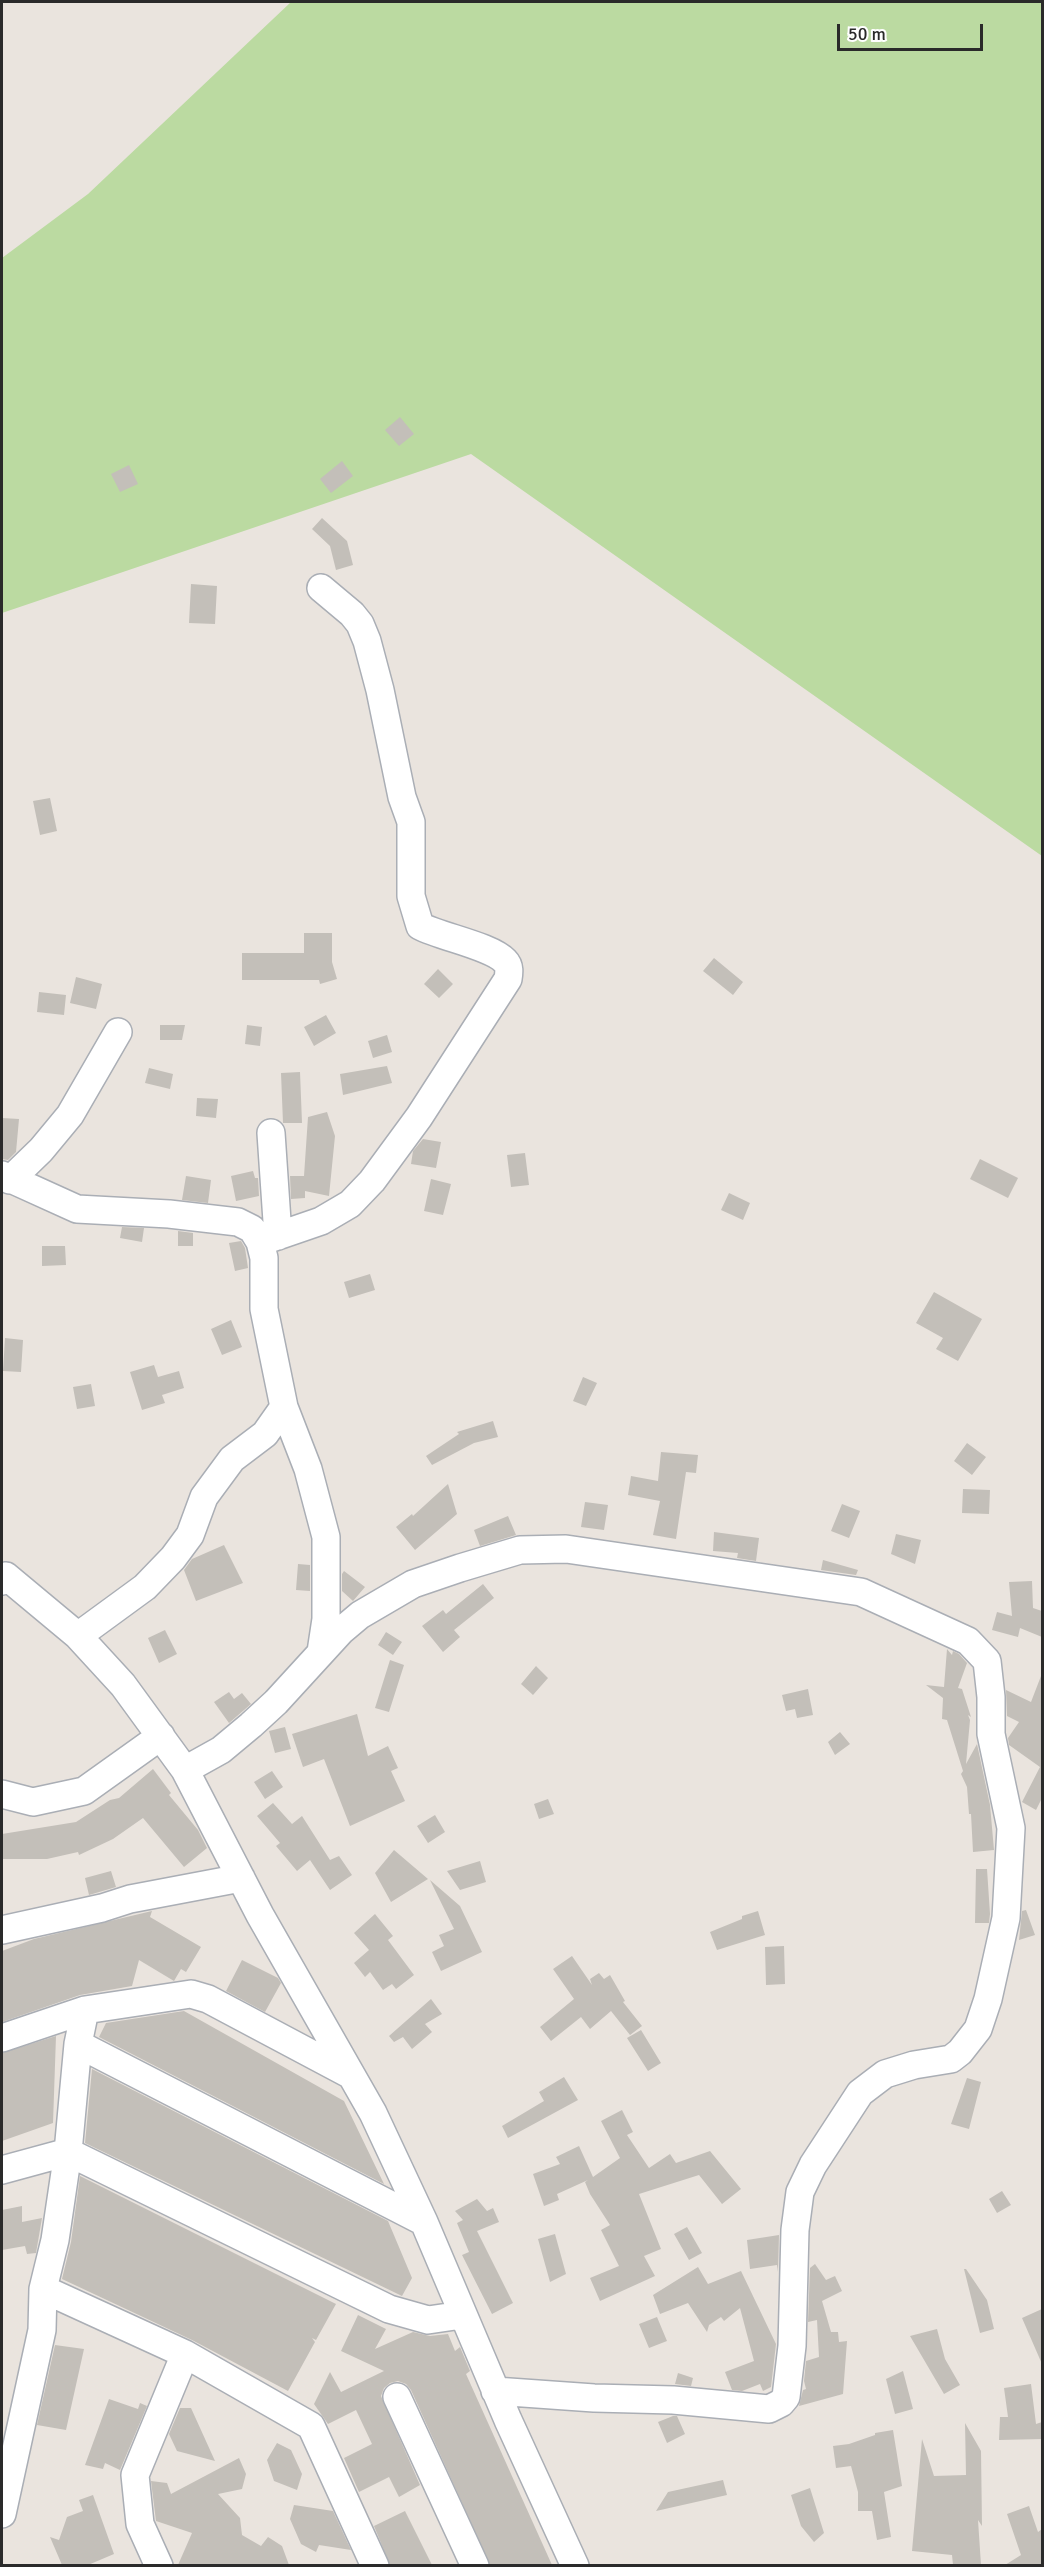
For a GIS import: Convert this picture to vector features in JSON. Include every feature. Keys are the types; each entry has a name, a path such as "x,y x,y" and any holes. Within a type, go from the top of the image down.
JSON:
{"street":[{"path":"117,1032 70,1115 41,1150 6,1178 77,1209 169,1214 238,1222 269,1239 321,1221 350,1204 372,1181 419,1116 503,990 508,979 509,969 506,961 490,952 420,926 411,896 411,822 402,797 380,690 367,641 360,624 352,614 321,588"},
{"path":"271,1133 269,1239 264,1258 264,1309 284,1407 308,1469 326,1537 326,1619 321,1652"},
{"path":"78,1636 145,1587 173,1558 190,1535 204,1497 232,1459 265,1434 284,1407"},
{"path":"185,1770 220,1750 276,1702 321,1652 360,1615 413,1584 520,1550 566,1549 861,1592 961,1637 968,1641 987,1661 991,1697 991,1734 1011,1828 1006,1918 988,1999 978,2029 960,2052 951,2059 914,2065 885,2074 860,2093 813,2165 800,2192 795,2230 792,2346 786,2397 781,2403 769,2409 673,2400 594,2398 495,2391"},
{"path":"3,1576 78,1636 123,1685 185,1770 241,1878 373,2113 424,2222 495,2391 575,2565"},
{"path":"2,1794 33,1802 84,1791 161,1737"},
{"path":"2,1930 102,1908 130,1899 241,1878"},
{"path":"2,2038 85,2010 191,1994 208,1999 351,2075"},
{"path":"2,2514 42,2330 43,2289 56,2240 68,2152 78,2044 85,2010"},
{"path":"78,2044 424,2222"},
{"path":"2,2170 68,2152 389,2309 428,2320 462,2315"},
{"path":"43,2289 185,2354 311,2426 375,2565"},
{"path":"159,2565 140,2524 135,2475 185,2354"},
{"path":"397,2397 475,2565"}],"green space":[{"path":"291,2 1042,2 1042,856 471,454 2,613 2,258 88,194"}],"building":[{"path":"400,417 414,434 399,446 385,430"},
{"path":"342,461 353,476 331,493 320,479"},
{"path":"129,465 138,484 120,492 111,474"},
{"path":"322,518 347,541 353,565 336,570 330,546 312,529"},
{"path":"191,584 217,586 215,624 189,623"},
{"path":"50,798 57,831 40,835 33,801"},
{"path":"304,933 332,933 332,962 337,979 320,984 319,980 242,980 242,953 304,953"},
{"path":"714,958 743,982 733,995 703,971"},
{"path":"438,969 453,984 439,998 424,984"},
{"path":"76,977 102,984 96,1009 70,1003"},
{"path":"39,992 66,995 64,1015 37,1012"},
{"path":"326,1015 336,1033 314,1046 304,1027"},
{"path":"160,1025 185,1025 182,1040 160,1040"},
{"path":"247,1025 262,1027 260,1046 245,1044"},
{"path":"387,1035 392,1052 373,1058 368,1041"},
{"path":"387,1066 392,1083 343,1095 340,1074"},
{"path":"149,1068 173,1074 170,1089 145,1083"},
{"path":"300,1072 302,1123 283,1123 281,1073"},
{"path":"197,1098 218,1099 216,1118 196,1116"},
{"path":"327,1112 335,1136 329,1196 305,1191 305,1198 291,1199 290,1176 304,1176 308,1117"},
{"path":"2,1118 19,1119 16,1152 8,1160 2,1159"},
{"path":"423,1139 441,1142 436,1168 411,1164 413,1151"},
{"path":"525,1153 529,1185 511,1187 507,1155"},
{"path":"980,1159 1018,1178 1008,1198 970,1179"},
{"path":"253,1171 255,1178 258,1178 259,1196 236,1201 231,1176"},
{"path":"186,1176 211,1180 208,1203 182,1200"},
{"path":"431,1179 451,1184 443,1215 424,1211"},
{"path":"729,1193 750,1203 743,1220 721,1210"},
{"path":"122,1227 144,1228 142,1242 120,1238"},
{"path":"178,1231 193,1233 193,1246 178,1246"},
{"path":"241,1241 245,1248 248,1268 235,1271 229,1243"},
{"path":"42,1246 65,1246 66,1265 42,1266"},
{"path":"370,1274 375,1290 349,1298 344,1282"},
{"path":"934,1292 982,1319 958,1361 936,1349 943,1338 916,1323"},
{"path":"231,1320 242,1347 222,1355 211,1329"},
{"path":"5,1338 23,1340 21,1372 3,1371"},
{"path":"154,1365 158,1377 179,1371 184,1388 162,1395 165,1403 142,1410 130,1372"},
{"path":"583,1377 597,1383 586,1406 573,1401"},
{"path":"91,1384 95,1406 77,1409 73,1387"},
{"path":"493,1421 498,1437 474,1443 432,1465 426,1456 459,1434 457,1432"},
{"path":"967,1443 986,1457 972,1475 954,1461"},
{"path":"661,1452 698,1455 696,1473 686,1472 676,1539 653,1535 660,1501 628,1495 631,1476 658,1481"},
{"path":"448,1484 457,1514 415,1550 396,1527 412,1514 413,1516"},
{"path":"963,1489 990,1490 989,1514 962,1513"},
{"path":"585,1502 608,1505 604,1530 581,1527"},
{"path":"842,1504 860,1511 849,1538 831,1531"},
{"path":"508,1516 516,1535 480,1546 474,1530"},
{"path":"714,1532 759,1538 756,1561 737,1558 738,1553 713,1551"},
{"path":"896,1534 921,1540 915,1564 891,1554"},
{"path":"224,1545 243,1583 196,1601 184,1570 192,1559"},
{"path":"823,1560 858,1570 856,1575 821,1570"},
{"path":"298,1564 310,1565 310,1591 296,1590"},
{"path":"344,1571 365,1587 353,1601 342,1591"},
{"path":"1032,1581 1033,1608 1042,1611 1042,1637 1020,1628 1018,1637 992,1630 997,1612 1012,1616 1009,1582"},
{"path":"483,1584 494,1598 454,1630 460,1637 443,1652 422,1626 443,1610 446,1614"},
{"path":"165,1630 177,1654 159,1663 148,1638"},
{"path":"386,1632 402,1642 393,1655 378,1645"},
{"path":"947,1649 952,1655 953,1651 959,1654 967,1663 958,1688 962,1689 971,1717 968,1715 970,1720 966,1764 977,1744 990,1805 994,1850 973,1852 967,1787 961,1774 963,1771 947,1720 942,1719 943,1698 926,1685 944,1687"},
{"path":"390,1660 404,1665 389,1712 375,1708"},
{"path":"536,1666 548,1678 533,1695 521,1684"},
{"path":"1041,1676 1042,1798 1036,1810 1022,1802 1040,1767 1009,1745 1008,1738 1019,1722 1007,1716 1006,1690 1031,1702"},
{"path":"808,1689 813,1715 797,1718 795,1709 786,1711 782,1695"},
{"path":"229,1692 234,1699 242,1693 251,1704 229,1723 214,1702"},
{"path":"357,1714 368,1756 388,1746 398,1768 391,1771 405,1801 350,1826 324,1759 303,1767 292,1734"},
{"path":"285,1727 291,1749 275,1753 269,1731"},
{"path":"840,1732 850,1744 835,1755 828,1742"},
{"path":"153,1769 171,1793 169,1795 198,1830 207,1848 184,1867 143,1818 113,1839 79,1855 78,1852 47,1859 2,1859 2,1834 76,1822 110,1800 119,1798"},
{"path":"272,1771 283,1787 265,1799 254,1782"},
{"path":"548,1799 554,1814 539,1819 534,1804"},
{"path":"273,1803 292,1824 302,1816 330,1860 339,1856 352,1875 330,1890 310,1860 297,1871 276,1846 280,1843 257,1816"},
{"path":"435,1815 445,1832 428,1843 417,1826"},
{"path":"394,1850 428,1879 391,1902 375,1873"},
{"path":"480,1861 486,1882 460,1890 447,1871"},
{"path":"976,1869 987,1869 989,1923 975,1923"},
{"path":"111,1871 116,1887 89,1895 85,1878"},
{"path":"430,1880 460,1906 482,1952 441,1971 432,1952 444,1946 439,1935 454,1929"},
{"path":"1026,1910 1035,1935 1019,1940 1022,1911"},
{"path":"152,1911 150,1917 201,1947 186,1972 181,1969 174,1981 139,1960 132,1986 80,1995 2,2022 2,1951 34,1939"},
{"path":"758,1911 765,1935 717,1950 710,1932 742,1919 742,1916"},
{"path":"375,1914 393,1936 388,1940 414,1975 396,1989 392,1984 383,1990 370,1972 365,1977 354,1963 369,1950 354,1933"},
{"path":"784,1946 785,1984 766,1985 765,1947"},
{"path":"572,1956 592,1985 590,1979 599,1973 604,1979 610,1975 625,2001 623,2002 642,2026 630,2035 611,2011 590,2029 581,2017 551,2041 540,2027 574,1999 553,1969"},
{"path":"242,1960 278,1978 281,1983 265,2012 226,1991"},
{"path":"431,1999 442,2014 425,2024 432,2032 412,2049 403,2037 394,2042 389,2036"},
{"path":"184,2011 344,2101 384,2184 99,2037 106,2023"},
{"path":"641,2030 661,2063 648,2071 627,2038"},
{"path":"56,2036 53,2123 2,2141 2,2053"},
{"path":"92,2069 388,2221 412,2278 402,2296 85,2143"},
{"path":"564,2077 578,2100 508,2138 502,2126 544,2101 539,2092"},
{"path":"967,2078 981,2082 969,2129 951,2124"},
{"path":"622,2110 633,2132 627,2135 649,2168 670,2154 676,2163 710,2151 741,2189 722,2204 699,2175 639,2194 661,2249 644,2256 655,2276 600,2301 590,2278 619,2266 601,2230 610,2225 590,2194 585,2182 588,2180 557,2194 559,2200 544,2206 533,2174 560,2164 556,2157 579,2146 593,2177 620,2158 601,2121"},
{"path":"80,2176 336,2304 316,2340 312,2338 315,2342 288,2391 192,2340 62,2279 71,2242"},
{"path":"1002,2191 1011,2205 997,2213 989,2199"},
{"path":"477,2199 487,2211 493,2208 499,2222 477,2231 513,2303 492,2314 462,2255 469,2252 457,2223 463,2220 455,2211"},
{"path":"22,2206 22,2222 42,2218 36,2253 27,2254 25,2246 2,2250 2,2210"},
{"path":"687,2227 702,2253 689,2260 674,2234"},
{"path":"555,2234 566,2274 550,2282 538,2239"},
{"path":"779,2235 778,2272 777,2265 750,2269 747,2240"},
{"path":"815,2264 826,2280 835,2276 842,2291 822,2301 831,2332 838,2332 839,2342 847,2341 843,2394 799,2406 803,2390 806,2389 804,2381 806,2361 819,2357 817,2320 808,2322 810,2268"},
{"path":"698,2267 708,2284 741,2271 776,2344 771,2387 763,2391 760,2384 742,2391 732,2390 725,2372 754,2361 740,2308 724,2321 721,2317 709,2325 707,2332 688,2303 660,2314 653,2295"},
{"path":"964,2269 987,2300 994,2329 980,2333"},
{"path":"1042,2309 1042,2364 1022,2318"},
{"path":"358,2315 386,2329 375,2349 413,2332 430,2336 448,2334 455,2351 460,2347 470,2371 466,2374 552,2565 490,2565 411,2390 406,2384 398,2381 384,2388 381,2396 420,2485 399,2497 389,2477 359,2492 344,2458 372,2444 356,2410 328,2424 314,2404 330,2372 341,2392 384,2371 341,2351"},
{"path":"657,2317 667,2341 649,2348 639,2324"},
{"path":"937,2329 945,2359 960,2385 944,2394 910,2336"},
{"path":"55,2345 84,2349 66,2430 37,2425"},
{"path":"903,2371 913,2409 895,2414 886,2379"},
{"path":"678,2373 693,2378 691,2386 675,2384"},
{"path":"1031,2384 1036,2424 1042,2422 1042,2439 999,2440 1000,2417 1008,2417 1004,2388"},
{"path":"109,2399 138,2409 140,2403 147,2406 120,2470 105,2463 103,2469 85,2465"},
{"path":"180,2408 191,2408 215,2461 177,2451 169,2434"},
{"path":"677,2416 685,2434 667,2443 658,2422"},
{"path":"965,2423 981,2451 982,2526 978,2520 981,2565 953,2565 952,2555 912,2551 922,2439 934,2476 966,2475"},
{"path":"893,2430 902,2486 884,2492 891,2537 877,2540 872,2511 858,2511 858,2492 851,2466 836,2468 833,2446 849,2444 875,2435 875,2433"},
{"path":"277,2443 291,2450 302,2474 297,2490 274,2481 267,2460"},
{"path":"239,2458 246,2474 242,2489 218,2494 240,2518 242,2535 261,2546 268,2537 282,2546 289,2565 178,2565 192,2533 156,2521 151,2481 167,2483 171,2494"},
{"path":"723,2480 727,2495 656,2511 668,2492"},
{"path":"810,2488 824,2533 814,2542 801,2526 791,2495"},
{"path":"93,2495 114,2554 88,2565 62,2565 50,2537 59,2540 67,2517 83,2511 79,2500"},
{"path":"294,2505 333,2511 351,2550 319,2545 316,2552 301,2544 290,2519"},
{"path":"1029,2506 1038,2532 1042,2529 1042,2565 1005,2565 1021,2555 1007,2514"},
{"path":"405,2511 432,2565 390,2565 374,2526"}]}
